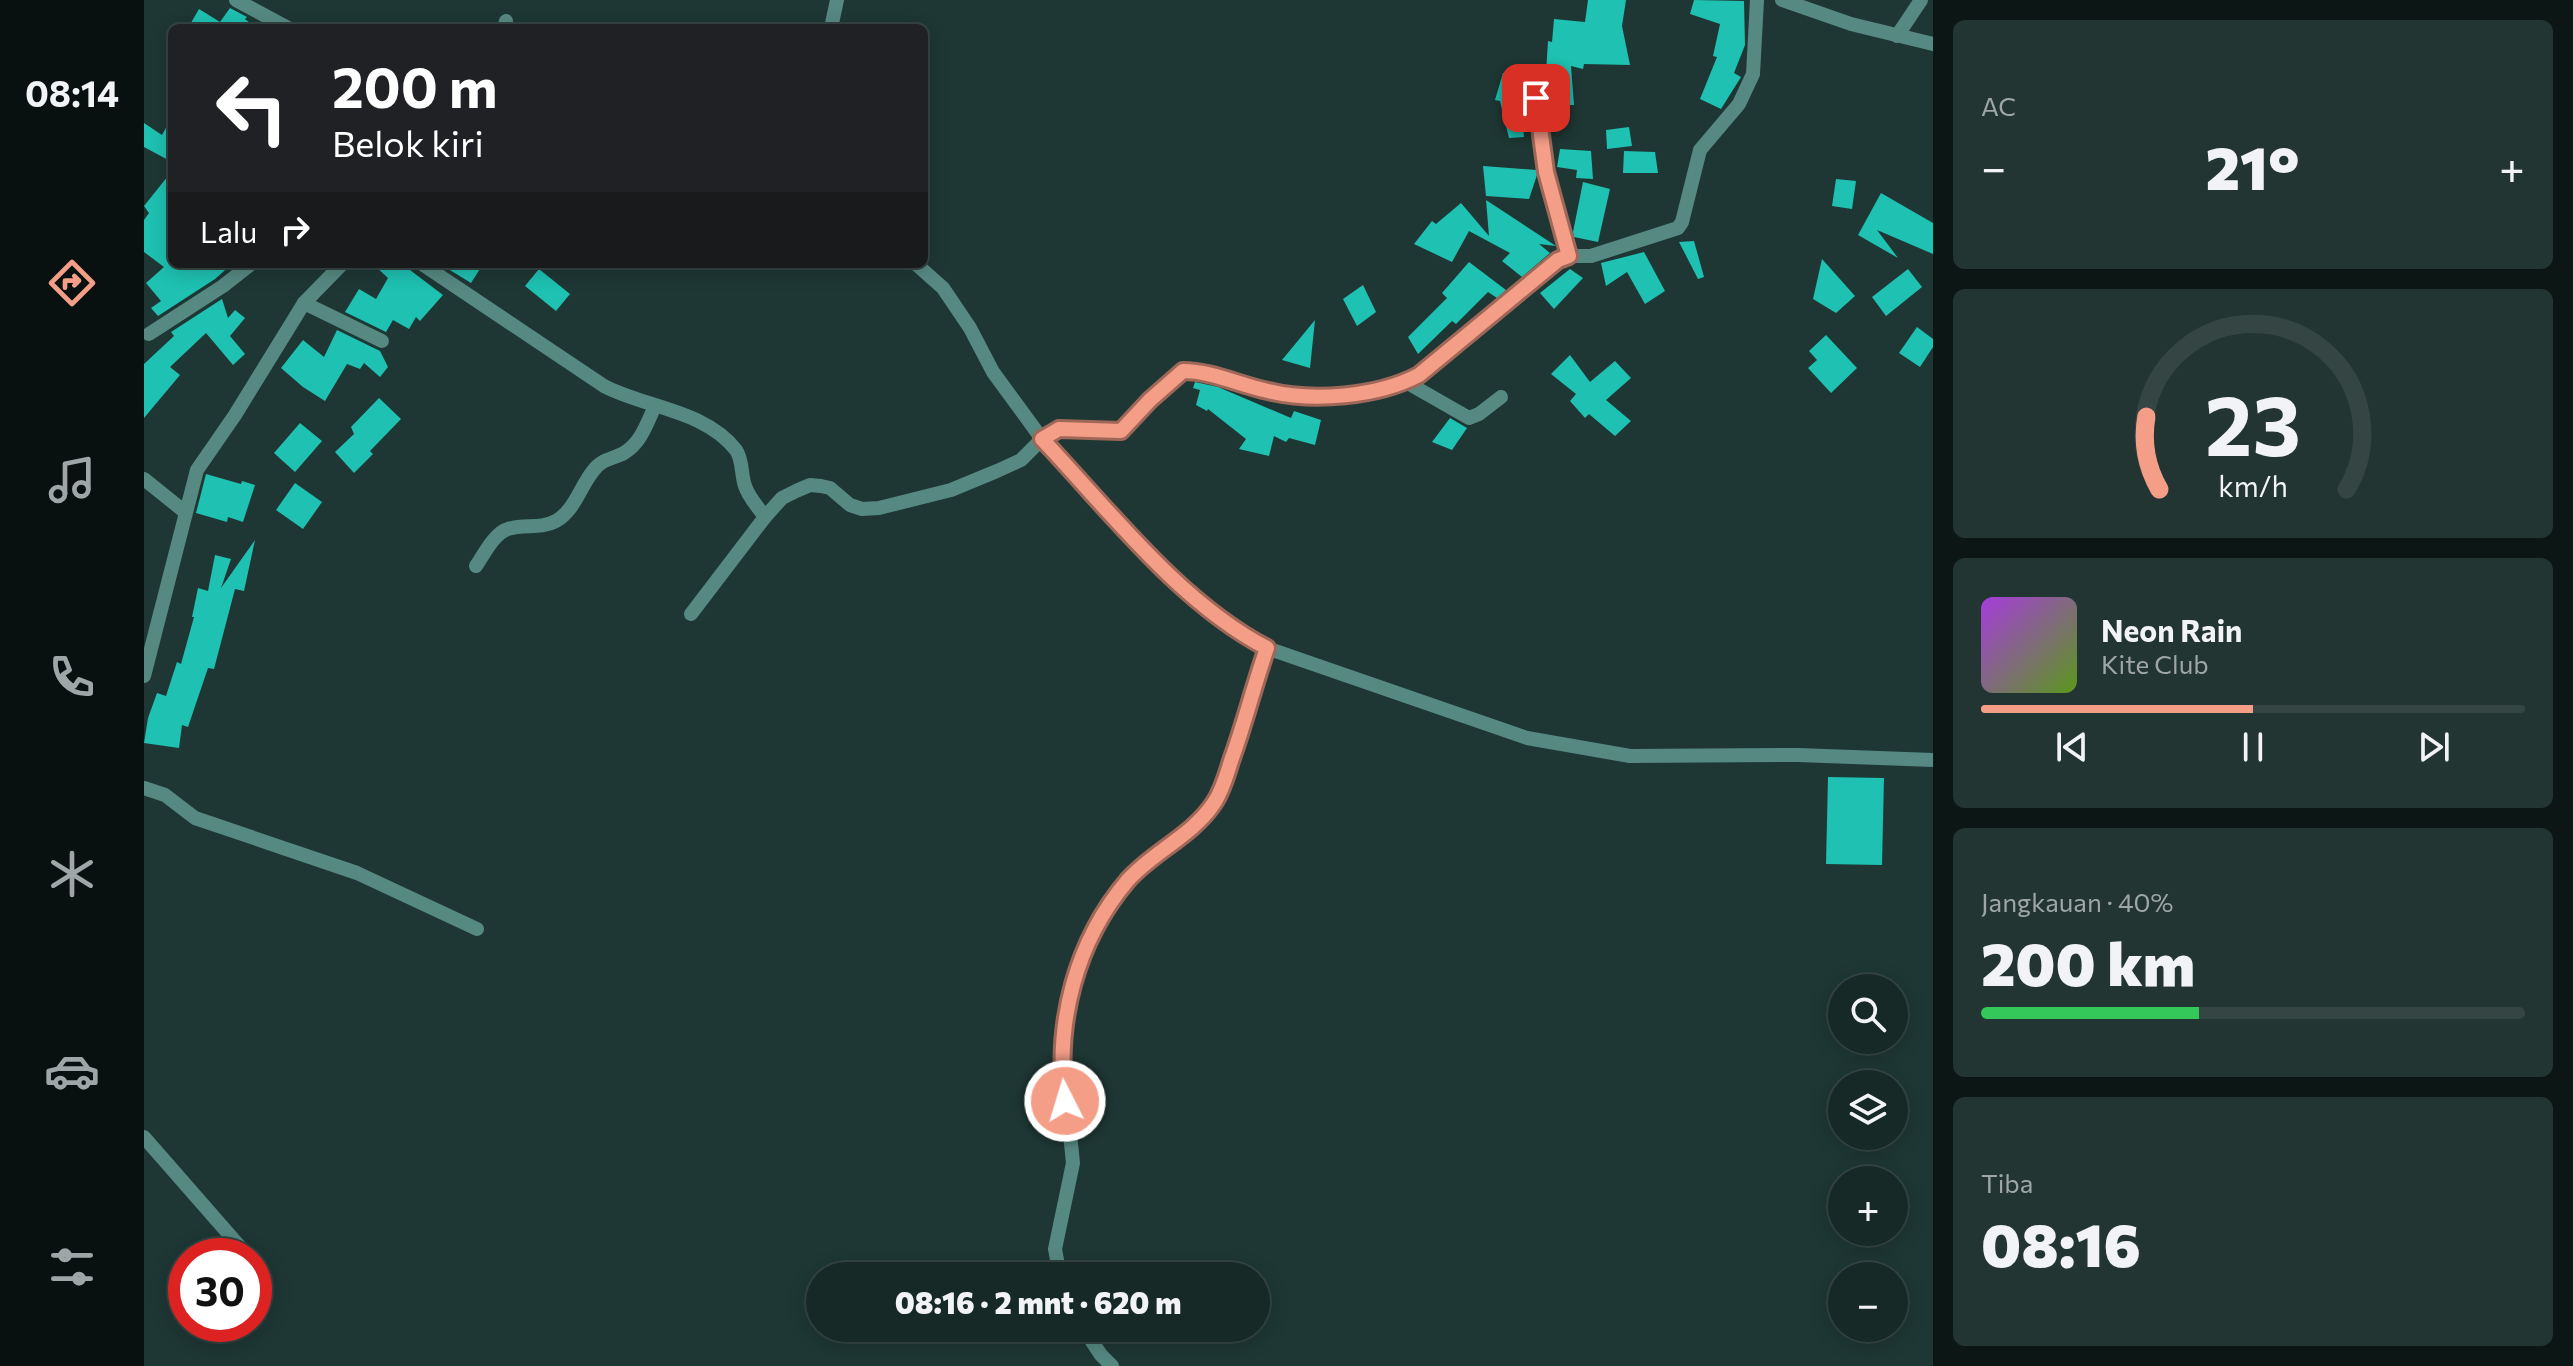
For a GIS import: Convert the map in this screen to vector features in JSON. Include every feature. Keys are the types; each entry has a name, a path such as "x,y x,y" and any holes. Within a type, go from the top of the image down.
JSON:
{"street":[{"path":"236,0 281,24"},
{"path":"832,24 837,0"},
{"path":"691,614 782,498 810,485 830,488 850,505 862,509 879,508 951,490 1021,460 1042,439 1059,429 1121,431 1183,371 1269,392 1321,398 1406,382 1419,375 1558,260 1569,256 1591,256 1678,228 1700,150 1739,104 1753,74 1757,0"},
{"path":"1782,0 1851,24 1933,44"},
{"path":"1897,36 1921,0"},
{"path":"1534,77 1546,172 1569,256"},
{"path":"146,334 246,268"},
{"path":"144,676 197,470 304,303 338,268"},
{"path":"428,268 604,386 627,398 702,422 739,454 748,495 765,517"},
{"path":"920,268 943,288 970,328 993,372 1042,439 1175,581 1217,617 1267,648 1527,738 1630,756 1798,755 1933,760"},
{"path":"304,303 382,341"},
{"path":"1406,382 1469,418 1501,397"},
{"path":"476,566 500,533 508,528 544,527 560,519 572,506 594,468 607,458 623,454 641,436 655,406"},
{"path":"144,479 185,512"},
{"path":"1057,1262 1055,1249 1073,1163 1062,1056 1065,1017 1076,970 1091,936 1129,880 1197,824 1217,799 1267,648"},
{"path":"144,788 165,795 195,818 357,873 477,929"},
{"path":"144,1137 232,1238"},
{"path":"1092,1342 1112,1366"}],"building":[{"path":"1588,0 1626,0 1622,26 1630,65 1584,64 1583,69 1571,66 1574,105 1548,105 1543,74 1546,74 1548,41 1552,42 1554,19 1585,22"},
{"path":"1694,0 1744,1 1745,45 1734,73 1741,77 1721,109 1700,99 1717,57 1713,56 1720,24 1690,14"},
{"path":"230,8 247,17 245,19 251,24 190,24 199,9 220,22"},
{"path":"1503,73 1525,73 1530,126 1523,126 1524,137 1509,138 1500,101 1495,100"},
{"path":"144,123 162,135 168,124 168,160 144,147"},
{"path":"1629,127 1632,146 1607,149 1606,130"},
{"path":"1560,149 1591,151 1593,179 1576,178 1577,170 1557,167"},
{"path":"1624,151 1655,152 1658,173 1623,173"},
{"path":"1483,166 1536,170 1529,199 1486,196"},
{"path":"168,176 168,268 227,268 158,316 151,308 161,301 146,283 164,267 144,252 144,220 149,213 144,206"},
{"path":"1836,179 1856,181 1852,209 1832,206"},
{"path":"1583,182 1610,189 1598,242 1574,237"},
{"path":"1881,193 1933,223 1933,254 1877,230 1898,258 1858,235"},
{"path":"1486,200 1556,246 1539,244 1550,253 1522,277 1502,261 1510,253 1469,231 1452,262 1414,244 1432,221 1436,224 1461,203 1489,236"},
{"path":"1694,241 1704,277 1698,279 1679,242"},
{"path":"1644,252 1665,291 1645,304 1627,272 1606,286 1601,263"},
{"path":"1822,259 1855,296 1836,313 1813,299"},
{"path":"1469,262 1506,290 1497,298 1488,292 1456,324 1452,321 1418,354 1408,337 1447,298 1442,293"},
{"path":"377,268 407,268 443,295 420,321 416,317 409,329 393,320 386,332 345,312 359,289 376,299 388,278"},
{"path":"447,268 480,268 471,283"},
{"path":"539,269 570,294 556,311 525,286"},
{"path":"1570,269 1583,278 1554,309 1540,293"},
{"path":"1908,269 1922,287 1886,316 1872,297"},
{"path":"1363,285 1376,312 1357,326 1343,299"},
{"path":"222,299 228,318 235,310 245,318 230,336 245,354 233,365 206,333 170,367 180,375 144,418 144,364 174,336 171,332"},
{"path":"1315,320 1310,368 1282,360"},
{"path":"1917,327 1933,339 1933,347 1920,367 1899,353"},
{"path":"337,330 380,351 388,367 380,377 364,363 360,369 347,364 325,401 281,368 303,340 324,357"},
{"path":"1826,335 1857,368 1831,393 1808,368 1817,360 1809,351"},
{"path":"1570,355 1590,382 1615,361 1631,378 1606,400 1631,421 1615,436 1589,414 1585,418 1570,401 1576,394 1551,374"},
{"path":"1195,382 1218,387 1291,418 1294,411 1321,420 1315,445 1289,438 1286,442 1274,436 1269,456 1239,449 1246,439 1208,409 1196,405 1200,390 1193,388"},
{"path":"379,398 401,419 354,473 335,452 354,434 351,427"},
{"path":"1450,418 1467,428 1452,450 1432,442"},
{"path":"300,423 322,441 295,472 274,453"},
{"path":"206,474 255,485 243,522 228,517 227,522 196,513"},
{"path":"295,483 322,502 303,529 276,510"},
{"path":"255,540 244,591 235,589 214,669 208,668 188,727 182,725 179,748 144,743 148,718 157,693 166,696 177,662 181,664 194,617 198,588 208,591 215,555 231,559 221,588"},
{"path":"1828,777 1884,778 1882,865 1826,864"}],"route":[{"path":"1065,1101 1062,1076 1065,1017 1076,970 1087,944 1129,880 1197,824 1217,799 1267,648 1243,636 1175,581 1042,439 1059,429 1117,433 1183,371 1269,392 1321,398 1397,385 1419,375 1558,260 1569,256 1546,172 1536,98"}]}
